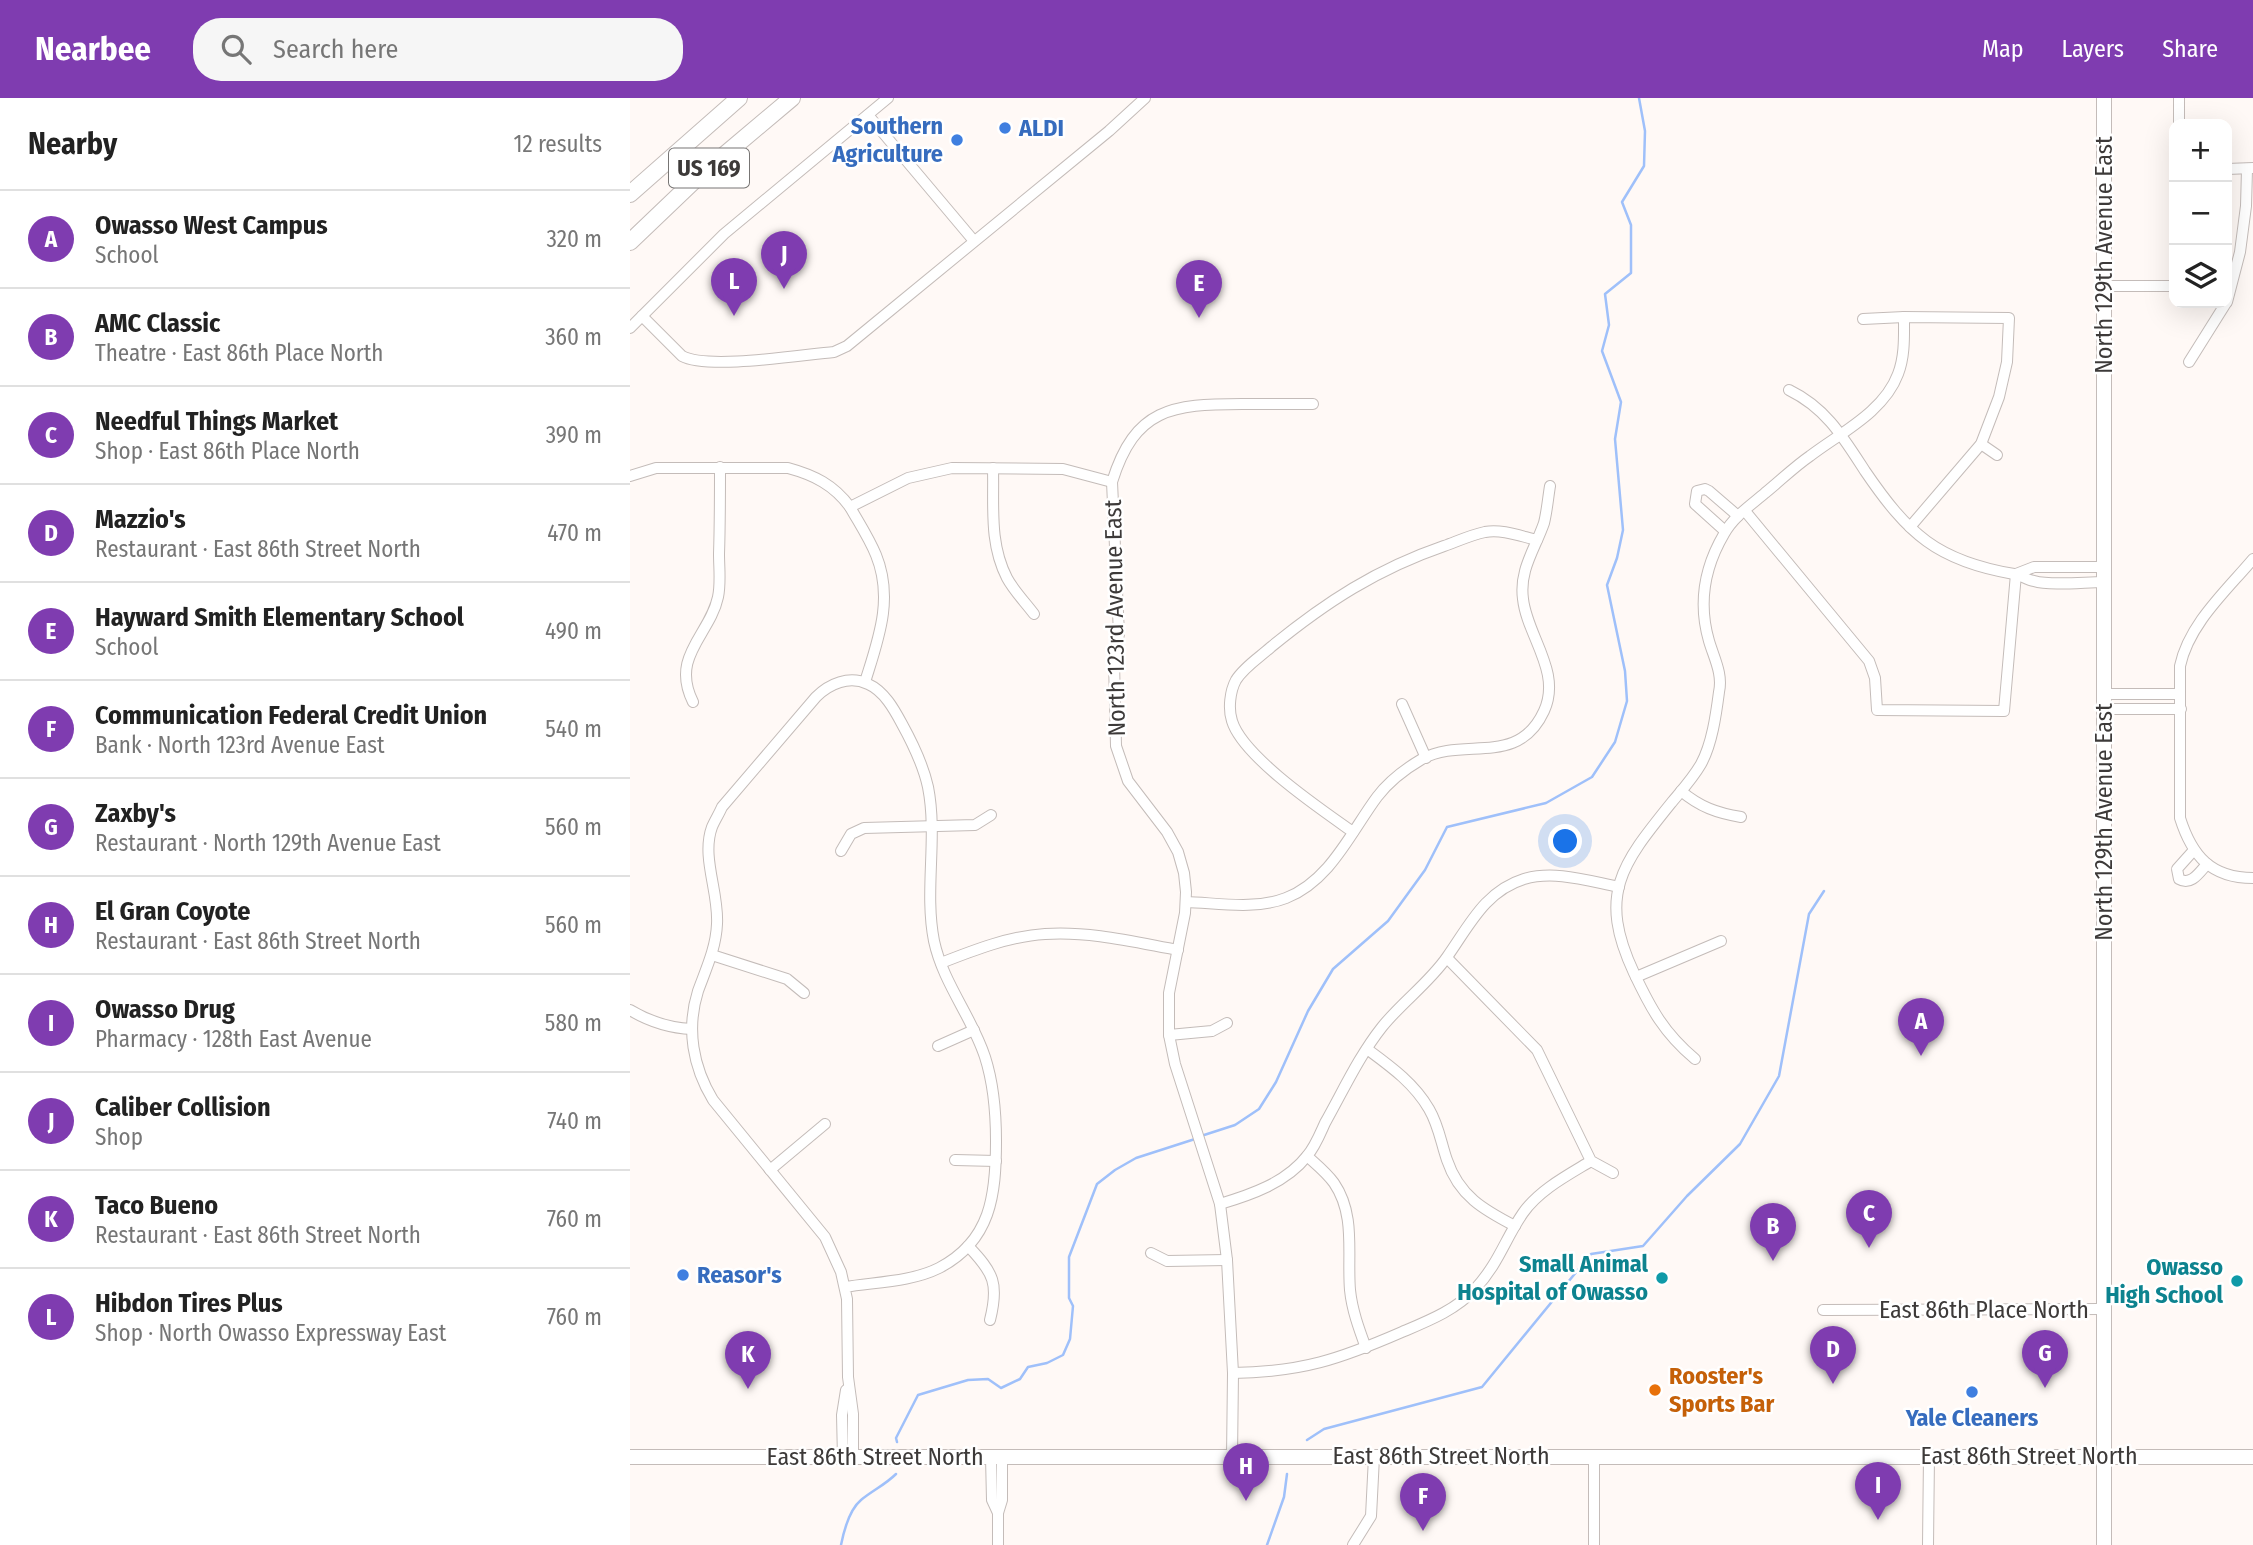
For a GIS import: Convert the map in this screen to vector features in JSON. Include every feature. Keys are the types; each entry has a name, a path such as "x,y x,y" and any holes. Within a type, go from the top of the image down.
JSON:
{"highway":[{"name":"US 169","path":"630,194 739,98"},
{"name":"US 169","path":"630,242 697,178 792,98"}],"main road":[{"name":"North 129th Avenue East","path":"2104,98 2104,1545"},
{"name":"East 86th Street North","path":"630,1457 2253,1457"}],"street":[{"path":"630,328 724,234 888,98"},
{"path":"642,316 689,360 734,360 834,352 847,345 1109,131 1145,98"},
{"path":"2179,98 2179,119"},
{"path":"868,115 974,241"},
{"path":"2232,169 2250,169 2240,252 2232,277"},
{"path":"2104,286 2169,286"},
{"path":"2189,362 2223,308"},
{"path":"1695,1059 1664,1030 1636,976 1618,932 1616,911 1623,871 1635,848 1681,791 1701,763 1706,751 1720,691 1718,667 1706,629 1703,600 1710,561 1725,531 1742,513 1882,401 1895,382 1904,349 1904,317"},
{"path":"1863,318 2008,318 2007,362 1999,397 1981,444 1910,527"},
{"path":"1789,390 1807,399 1820,410 1910,527 1943,554 1987,570 2016,574 2035,582 2104,574"},
{"name":"North 123rd Avenue East","path":"1233,1457 1233,1373 1227,1260 1220,1204 1175,1064 1169,1035 1169,993 1186,902 1184,873 1178,852 1167,832 1128,781 1116,746 1114,662 1119,634 1112,482 1127,446 1141,429 1160,414 1192,404 1313,404"},
{"path":"1981,444 1997,455"},
{"path":"693,702 689,694 689,656 713,611 720,588 720,467"},
{"path":"630,476 656,468 788,468 809,473 833,488 850,507 876,553 884,584 885,604 881,629 865,682"},
{"path":"850,507 892,484 924,473 952,468 1063,469 1112,482"},
{"path":"993,468 993,532 998,555 1008,580 1034,614"},
{"path":"1186,902 1246,905 1285,899 1323,873 1388,784 1399,774 1426,758 1452,751 1494,748 1514,743 1535,726 1548,701 1548,672 1522,598 1524,570 1546,512 1550,486"},
{"path":"1725,531 1695,504 1697,491 1709,491 1742,513 1869,661 1875,678 1877,710 2004,711 2016,574"},
{"path":"1353,832 1287,782 1250,748 1232,722 1230,709 1237,679 1246,668 1304,620 1376,573 1412,557 1484,533 1505,532 1537,540"},
{"path":"2253,559 2193,632 2183,649 2180,666 2180,818 2187,839 2200,858 2220,872 2253,878"},
{"path":"845,1287 929,1272 954,1259 968,1246 987,1216 995,1184 996,1161 994,1094 985,1057 941,963 934,942 929,789 918,754 890,704 874,687 865,682 844,681 825,688 722,807 712,828 709,842 717,924 712,955 695,1001 692,1028 695,1060 705,1086 723,1114 825,1237 841,1272 848,1299 848,1377 842,1415 848,1458"},
{"path":"2104,701 2180,694"},
{"path":"2104,701 2180,709"},
{"path":"1402,704 1426,758"},
{"path":"1681,791 1710,810 1741,817"},
{"path":"841,851 851,834 864,828 975,825 991,815"},
{"path":"1220,1204 1247,1196 1270,1185 1290,1172 1307,1156 1383,1025 1447,958 1481,907 1501,890 1513,883 1548,875 1619,887"},
{"path":"941,963 1017,938 1044,934 1093,935 1178,950"},
{"path":"1636,976 1721,941"},
{"path":"712,955 787,979 803,993"},
{"path":"1447,958 1537,1050 1591,1161 1613,1173"},
{"path":"630,1010 644,1019 664,1026 692,1028"},
{"path":"1169,1035 1212,1031 1227,1023"},
{"path":"938,1046 974,1030"},
{"path":"1367,1049 1401,1075 1428,1107 1437,1124 1449,1165 1465,1194 1489,1213 1515,1226"},
{"path":"770,1170 825,1124"},
{"path":"1307,1156 1335,1184 1346,1209 1350,1290 1366,1348"},
{"path":"955,1160 996,1161"},
{"path":"1233,1373 1268,1372 1310,1366 1366,1348 1429,1321 1468,1297 1496,1265 1524,1211 1544,1192 1591,1161"},
{"path":"968,1246 985,1266 994,1287 996,1296 990,1320"},
{"path":"1151,1253 1167,1261 1227,1260"},
{"name":"East 86th Place North","path":"1823,1310 2104,1309"},
{"path":"1928,1545 1929,1455"},
{"path":"1594,1456 1594,1545"},
{"path":"996,1457 992,1500 998,1513 998,1545"},
{"path":"1353,1545 1371,1516 1374,1457"}],"waterway":[{"path":"1201,1136 1235,1125 1259,1109 1276,1082 1308,1011 1333,969 1388,921 1425,870 1447,827 1546,803 1592,777 1615,742 1627,701 1625,671 1607,585 1623,530 1615,439 1621,402 1602,351 1609,325 1605,294 1631,273 1631,225 1622,202 1644,166 1645,131 1639,98"},
{"path":"1307,1440 1324,1429 1482,1387 1591,1254 1643,1246 1687,1196 1740,1144 1779,1076 1809,914 1824,891"},
{"path":"897,1442 896,1438 918,1395 968,1380 988,1379 1001,1388 1020,1379 1028,1367 1047,1363 1063,1355 1070,1339 1073,1306 1069,1298 1069,1257 1097,1184 1136,1158 1195,1139"},
{"path":"841,1545 853,1509 865,1496 896,1474"},
{"path":"1267,1545 1284,1497 1287,1474"}],"place":[{"name":"ALDI","path":"1005,128"},
{"name":"Southern Agriculture","path":"957,140"},
{"name":"Caliber Collision","path":"784,289"},
{"name":"Hibdon Tires Plus","path":"734,316"},
{"name":"Hayward Smith Elementary School","path":"1199,318"},
{"name":"Owasso West Campus","path":"1921,1056"},
{"name":"Needful Things Market","path":"1869,1248"},
{"name":"AMC Classic","path":"1773,1261"},
{"name":"Reasor's","path":"683,1275"},
{"name":"Small Animal Hospital of Owasso","path":"1662,1278"},
{"name":"Owasso High School","path":"2237,1281"},
{"name":"Mazzio's","path":"1833,1384"},
{"name":"Zaxby's","path":"2045,1388"},
{"name":"Taco Bueno","path":"748,1389"},
{"name":"Rooster's Sports Bar","path":"1655,1390"},
{"name":"Yale Cleaners","path":"1972,1392"},
{"name":"El Gran Coyote","path":"1246,1501"},
{"name":"Owasso Drug","path":"1878,1520"},
{"name":"Communication Federal Credit Union","path":"1423,1531"}]}
